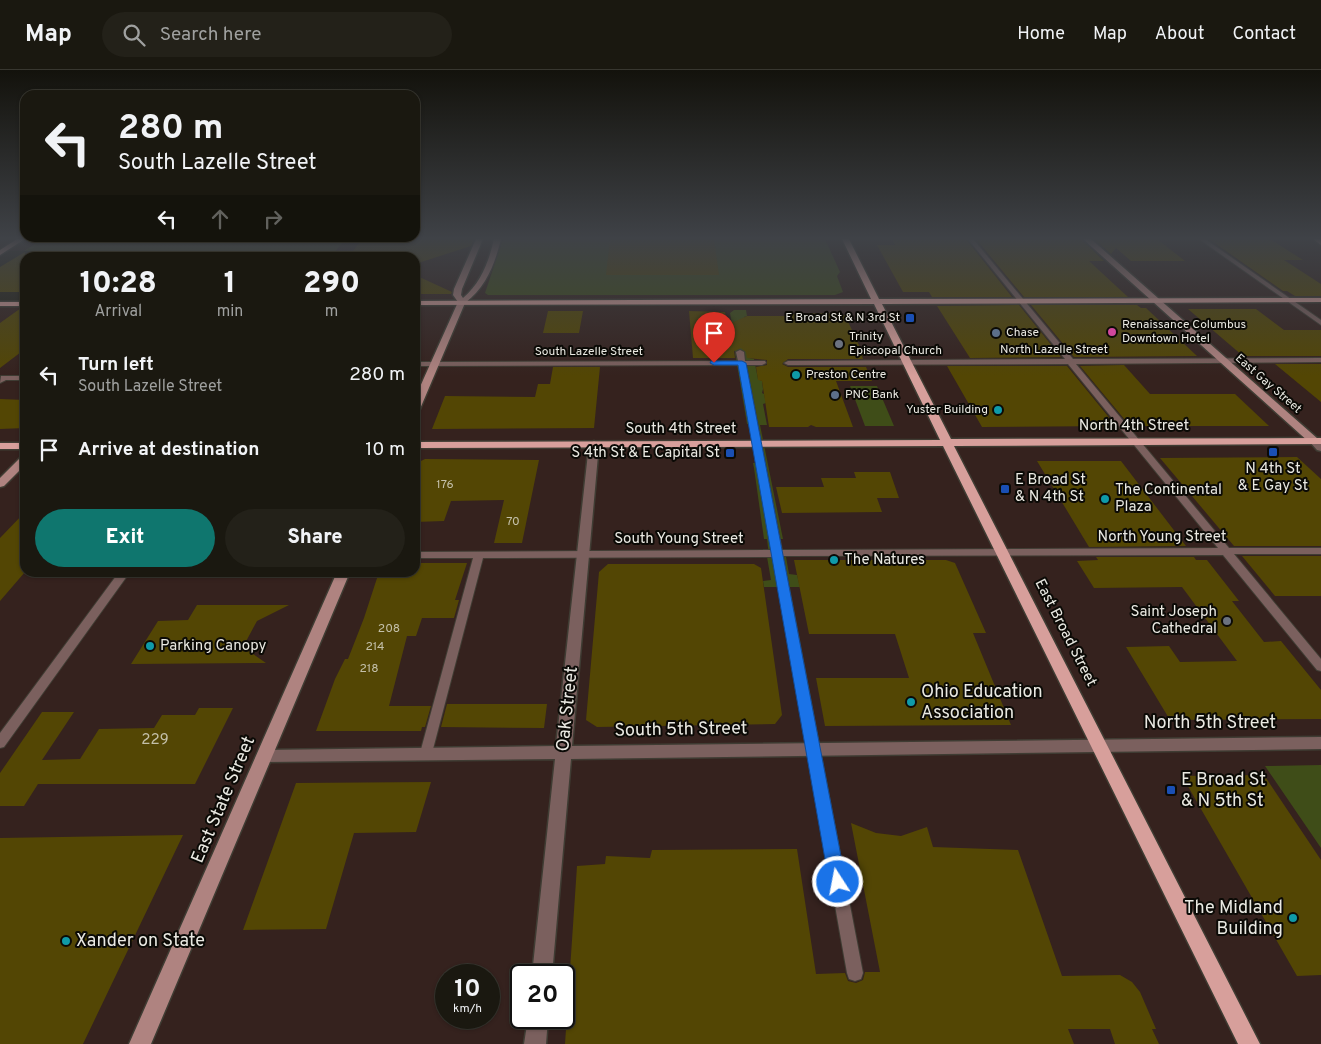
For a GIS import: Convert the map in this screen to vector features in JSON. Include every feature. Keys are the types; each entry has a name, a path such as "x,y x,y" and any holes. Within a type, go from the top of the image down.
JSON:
{"main road":[{"name":"East Broad Street","path":"866,284 1249,1044"},
{"path":"420,303 1321,300"},
{"path":"0,304 20,304"},
{"name":"North 4th Street","path":"947,442 1135,441 1319,443"},
{"name":"South 4th Street","path":"420,445 947,442"},
{"path":"0,446 20,446"}],"street":[{"path":"460,284 457,295 462,302"},
{"path":"420,396 462,302 473,295 482,284"},
{"name":"East Gay Street","path":"1136,284 1319,443"},
{"name":"Oak Street","path":"543,964 594,444"},
{"path":"0,484 20,464"},
{"name":"East State Street","path":"140,1044 342,577"},
{"name":"North 5th Street","path":"1098,744 1321,743"},
{"name":"South 5th Street","path":"265,756 1098,744"},
{"path":"535,1044 537,1029"}],"lane":[{"path":"1006,284 1321,667"},
{"path":"1265,284 1321,323"},
{"path":"740,352 854,973"},
{"name":"North Lazelle Street","path":"906,362 1321,360"},
{"path":"788,363 906,362"},
{"name":"South Lazelle Street","path":"420,364 762,363"},
{"path":"0,382 4,378 20,378"},
{"name":"North Young Street","path":"1002,552 1321,551"},
{"name":"South Young Street","path":"420,555 1002,552"},
{"path":"426,753 479,555"},
{"path":"0,744 121,577"}],"shaded area":[{"path":"420,284 1321,284 1321,1044 0,1044 0,303 20,303 20,577 420,577"}],"green space":[{"path":"488,284 840,284 843,292 835,295 488,295 485,293"},
{"path":"734,310 746,310 747,316 744,317 749,358 754,359 758,379 762,381 762,393 766,403 763,404 767,425 760,425 783,539 780,539 783,557 786,557 789,574 797,575 800,587 764,587 763,581 771,580 767,557 769,556 767,539 764,539 753,463 756,463 750,425 747,424 733,341 735,341 730,313"},
{"path":"850,386 877,386 894,426 865,426"},
{"path":"1321,765 1321,848 1265,766"}],"building":[{"path":"0,284 20,284 20,292 0,292"},
{"path":"420,284 436,284 452,292 451,294 420,294"},
{"path":"899,284 1002,284 1012,297 932,297 929,292 903,292"},
{"path":"1014,284 1114,284 1128,297 1024,297"},
{"path":"1274,284 1321,284 1321,296 1295,296 1287,291 1283,291"},
{"name":"Chase","path":"1019,305 1061,357 970,358 937,306"},
{"name":"Renaissance Columbus Downtown Hotel","path":"1031,305 1137,305 1141,308 1146,308 1197,356 1074,357"},
{"path":"20,309 20,353 0,368 0,323"},
{"path":"1188,309 1256,309 1284,330 1321,330 1321,356 1243,356"},
{"path":"548,311 583,311 579,333 543,333"},
{"path":"689,311 725,312 727,325 747,316 792,316 791,314 832,313 833,315 845,315 864,356 862,356 863,359 788,359 782,364 788,367 866,367 872,381 836,381 853,427 816,427 811,425 808,427 769,427 762,381 758,380 756,367 767,365 767,360 747,358 746,352 741,348 734,351 735,358 693,358"},
{"path":"1275,364 1321,364 1321,402"},
{"path":"1124,365 1150,394 1235,394 1269,426 1130,426 1080,366"},
{"path":"947,366 1067,366 1116,426 982,427"},
{"path":"553,367 600,367 594,428 432,429 445,396 535,397 538,384 550,384"},
{"path":"0,399 20,400 20,428 0,429"},
{"path":"1297,457 1321,479 1321,546 1234,546 1160,458"},
{"path":"425,459 539,460 522,543 494,543 504,500 451,501 444,521 420,522 420,462"},
{"name":"The Continental Plaza","path":"1037,461 1121,461 1186,546 1089,547"},
{"path":"854,472 890,472 899,498 877,498 882,512 782,513 776,487 824,487 821,478 856,478"},
{"path":"20,517 21,577 0,601 0,538"},
{"path":"1242,556 1321,556 1321,596 1275,596"},
{"name":"Saint Joseph Cathedral","path":"1096,557 1194,557 1196,560 1207,560 1239,601 1232,601 1264,642 1281,641 1321,690 1321,719 1170,720 1126,647 1169,646 1180,662 1237,661 1182,587 1094,588 1077,561 1098,560"},
{"path":"794,560 946,560 955,563 986,633 973,633 1011,725 825,726 816,678 909,678 895,634 809,634"},
{"path":"420,563 467,563 455,600 459,600 454,618 422,618 416,636 407,636 389,706 431,706 425,727 422,727 421,731 316,731 335,679 345,659 348,659 377,577 420,577"},
{"path":"608,564 754,564 761,568 782,715 775,724 597,727 586,720 599,572"},
{"path":"197,605 289,605 257,621 243,647 266,663 131,664 158,621 188,620"},
{"path":"447,704 547,704 544,728 441,727"},
{"path":"199,708 233,708 195,784 38,784 24,806 0,806 0,773 42,712 74,712 42,760 80,759 99,729 154,728 162,715 195,715"},
{"name":"The Midland Building","path":"1264,775 1321,860 1321,975 1297,976 1182,776"},
{"path":"431,782 416,832 354,833 326,929 243,930 296,783"},
{"path":"851,823 876,833 901,836 927,827 933,847 1018,850 1062,976 1120,975 1132,982 1140,992 1156,1029 1152,1029 1159,1044 1115,1044 1110,1029 1068,1029 1074,1044 565,1044 566,1029 575,1029 575,964 570,964 577,866 605,864 606,856 650,858 652,850 797,849 816,974 845,973 848,981 856,983 863,980 865,972 880,972"},
{"name":"Xander on State","path":"183,835 83,1044 0,1044 0,838"}],"place":[{"name":"E Broad St & N 3rd St","path":"910,318"},
{"name":"Renaissance Columbus Downtown Hotel","path":"1112,332"},
{"name":"Chase","path":"996,333"},
{"name":"Trinity Episcopal Church","path":"839,344"},
{"name":"Preston Centre","path":"796,375"},
{"name":"PNC Bank","path":"835,395"},
{"name":"Yuster Building","path":"998,410"},
{"name":"N 4th St & E Gay St","path":"1273,452"},
{"name":"S 4th St & E Capital St","path":"730,453"},
{"name":"E Broad St & N 4th St","path":"1005,489"},
{"name":"The Continental Plaza","path":"1105,499"},
{"name":"The Natures","path":"834,560"},
{"name":"Saint Joseph Cathedral","path":"1227,621"},
{"name":"Parking Canopy","path":"150,646"},
{"name":"Ohio Education Association","path":"911,702"},
{"name":"E Broad St & N 5th St","path":"1171,790"},
{"name":"The Midland Building","path":"1293,918"},
{"name":"Xander on State","path":"66,941"}],"route":[{"path":"714,363 742,363 838,882"}]}
